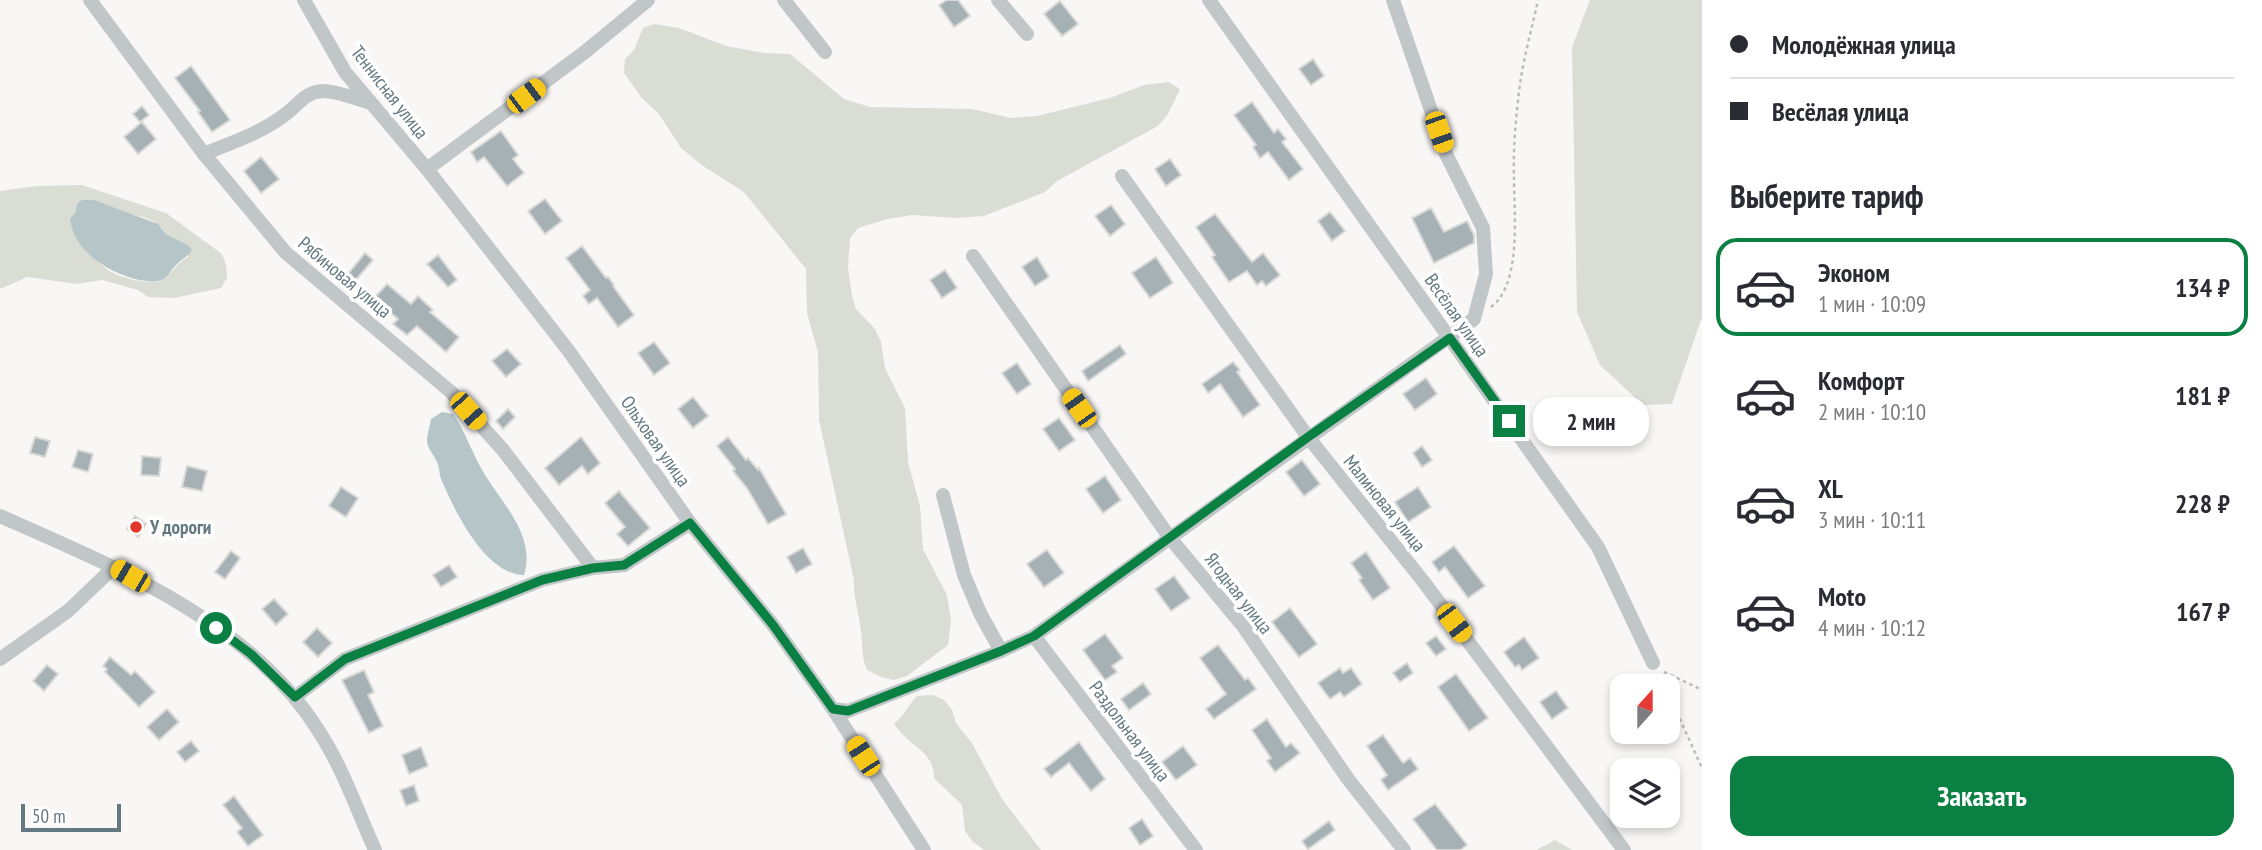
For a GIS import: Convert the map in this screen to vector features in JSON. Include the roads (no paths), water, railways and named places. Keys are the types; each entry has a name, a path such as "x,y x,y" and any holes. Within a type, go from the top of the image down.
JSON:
{"street":[{"name":"Рябиновая улица","path":"90,0 204,154 286,253 451,392 503,450 593,568"},
{"name":"Теннисная улица","path":"304,0 345,72 427,169"},
{"path":"427,169 585,52 648,0"},
{"path":"784,0 825,52"},
{"path":"998,0 1027,34"},
{"name":"Весёлая улица","path":"1209,0 1598,547 1653,663"},
{"path":"833,709 848,711 864,706 1034,636 1474,319 1486,274 1483,228 1446,154 1393,0"},
{"path":"204,154 259,132 311,94 325,91 371,103"},
{"name":"Ольховая улица","path":"427,169 568,350 690,523 773,625 833,709 924,850"},
{"name":"Малиновая улица","path":"1122,176 1308,437 1423,581 1624,850"},
{"name":"Ягодная улица","path":"974,256 1170,538 1243,626 1348,779 1404,850"},
{"path":"943,495 964,575 980,613 1001,651"},
{"path":"0,516 114,567 176,601 251,654 295,697 319,731 375,850"},
{"path":"295,697 345,659 542,580 593,568 624,565 690,523"},
{"path":"0,659 68,611 114,567"},
{"name":"Раздольная улица","path":"1034,636 1196,850"}],"place":[{"name":"У дороги","path":"136,527"}]}
